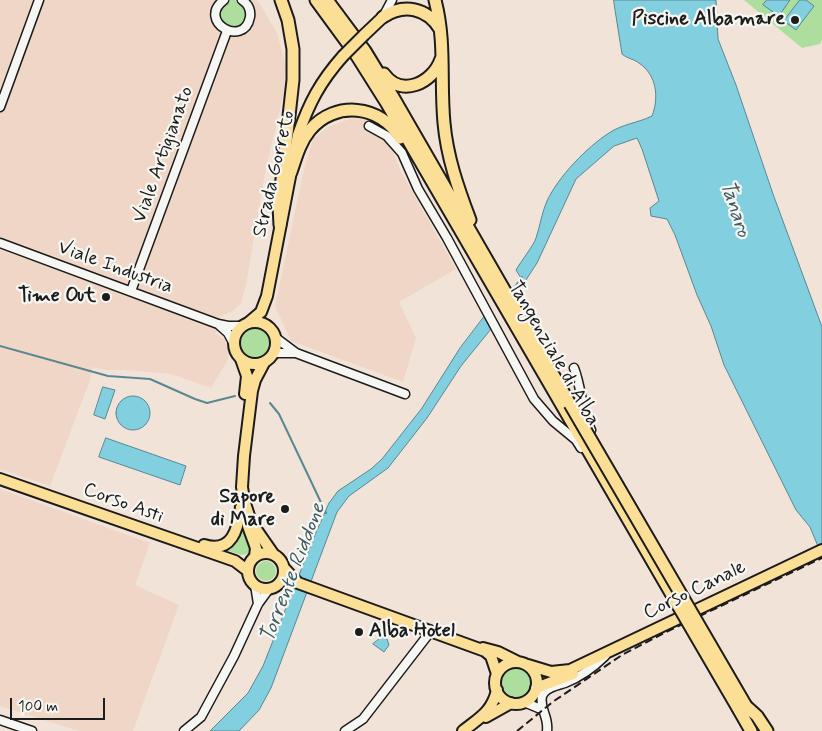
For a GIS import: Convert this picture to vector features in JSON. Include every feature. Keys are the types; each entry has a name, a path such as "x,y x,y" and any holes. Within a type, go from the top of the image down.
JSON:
{"highway":[{"path":"280,225 279,206 293,80 293,49 288,20 281,0"},
{"name":"Tangenziale di Alba","path":"316,0 357,56 566,406 742,708 751,731"},
{"name":"Tangenziale di Alba","path":"327,0 365,51 394,97 566,406"},
{"path":"435,0 439,14 443,53 444,121 448,153 460,194 492,270"},
{"path":"383,17 402,9 418,10 431,18 440,30"},
{"path":"365,51 388,79 394,84 403,86 421,83 429,79 438,67 443,53"},
{"path":"291,172 301,146 310,130 319,121 341,110 354,109 363,111 387,123 398,134 418,168 451,215"},
{"path":"745,731 742,725 742,708 757,716 767,731"},
{"name":"Tangenziale di Alba","path":"742,708 761,731"}],"main road":[{"name":"Strada Gorreto","path":"246,325 261,312 267,296 298,135 305,115 320,84 343,56 383,17"},
{"name":"Strada Gorreto","path":"267,296 269,321 274,334"},
{"path":"299,583 264,589 254,586 248,576 256,548 241,507 238,488 238,459 247,383 245,369 235,346 236,335 246,325 261,323 274,334 276,348 274,353 264,362 252,391 242,487 251,522 274,555 299,583 485,650 491,656 497,674"},
{"path":"241,359 252,364 264,362"},
{"name":"Corso Asti","path":"0,479 235,561"},
{"path":"89,510 108,511 198,543 218,547 228,542 234,536 241,507"},
{"name":"Corso Canale","path":"523,664 551,672 570,670 822,550"},
{"path":"235,561 265,553 274,555"},
{"path":"235,561 248,571"},
{"path":"273,587 283,577 284,568"},
{"path":"461,642 498,652 523,664 534,673 536,688 524,702 511,703 464,730"},
{"name":"Corso Canale","path":"536,688 572,674 620,647"},
{"path":"511,703 502,698 497,690 495,682 497,674 506,664 523,664"},
{"path":"464,730 489,710 495,700 497,690"}],"street":[{"path":"0,107 39,0"},
{"path":"224,0 218,7 216,18 222,28 227,31 238,31 248,24 249,8 242,0"},
{"name":"Strada Gorreto","path":"383,17 392,0"},
{"name":"Viale Artigianato","path":"131,291 227,31"},
{"path":"369,126 387,136 402,153 418,189 542,410 552,421 576,440 679,617"},
{"name":"Viale Industria","path":"0,244 218,324 236,327 246,325"},
{"path":"218,324 228,333 235,346"},
{"path":"274,334 296,353 405,394"},
{"path":"274,353 296,353"},
{"path":"574,368 580,383 587,422 695,609"},
{"path":"254,586 258,604"},
{"path":"184,731 201,717 234,656 258,604 273,587"},
{"path":"345,731 363,719 431,631"},
{"path":"547,731 547,718 543,710 542,698 546,690 583,674 593,668 605,656"},
{"path":"524,702 543,710"},
{"path":"0,720 32,731"}],"shaded area":[{"path":"0,0 255,0 258,1 277,33 285,63 284,92 265,173 246,285 241,303 233,311 221,316 216,333 225,340 230,351 227,361 211,388 171,374 105,370 92,367 90,380 50,486 0,469"},
{"path":"352,118 368,120 382,126 400,170 456,269 399,302 416,338 403,382 291,341 275,306 304,169 313,139 328,127"},
{"path":"0,489 150,543 135,585 179,605 133,731 79,731 0,706"}],"green space":[{"path":"233,0 243,4 247,14 243,24 233,28 223,24 219,14 223,4"},
{"name":"Piscine Albamare","path":"744,0 822,0 822,40 820,44 802,48"},
{"path":"255,327 266,331 270,342 266,353 255,357 244,353 240,342 244,331"},
{"path":"242,521 250,538 251,546 247,554 241,555 229,551 226,546"},
{"path":"266,561 273,564 276,571 273,578 266,581 259,578 256,571 259,564"},
{"path":"516,665 523,666 528,670 532,675 532,689 528,694 523,698 516,699 509,698 504,694 500,689 499,682 500,675 504,670 509,666"}],"water":[{"name":"Tanaro","path":"614,0 716,0 718,39 822,327 822,556 810,527 796,510 724,365 711,326 667,219 651,216 650,208 659,201 637,138 614,146 576,179 537,263 524,283 516,270 535,241 545,205 552,192 574,163 609,133 652,116 656,94 653,80 645,68 622,54"},
{"path":"767,0 790,0 779,16 763,5"},
{"path":"800,0 806,0 814,6 796,30 784,21"},
{"path":"484,317 491,329 461,366 427,418 388,468 349,496 337,512 271,688 259,710 239,731 210,731 248,693 263,666 329,503 338,491 371,469 382,459 422,408 460,348"},
{"path":"103,387 115,390 105,419 94,415"},
{"path":"133,396 145,401 150,413 145,425 133,430 121,425 116,413 121,401"},
{"path":"106,438 186,466 180,485 99,457"},
{"path":"382,637 387,639 389,645 384,652 373,644"}],"waterway":[{"name":"Torrente Riddone","path":"512,291 522,277"},
{"path":"0,346 108,376 150,379 207,403 235,396"},
{"path":"270,403 279,414 326,513"}],"railway":[{"path":"517,731 554,701 622,655 822,558"}],"place":[{"name":"Piscine Albamare","path":"795,20"},
{"name":"Time Out","path":"106,297"},
{"name":"Sapore di Mare","path":"285,509"},
{"name":"Alba Hotel","path":"359,632"}]}
